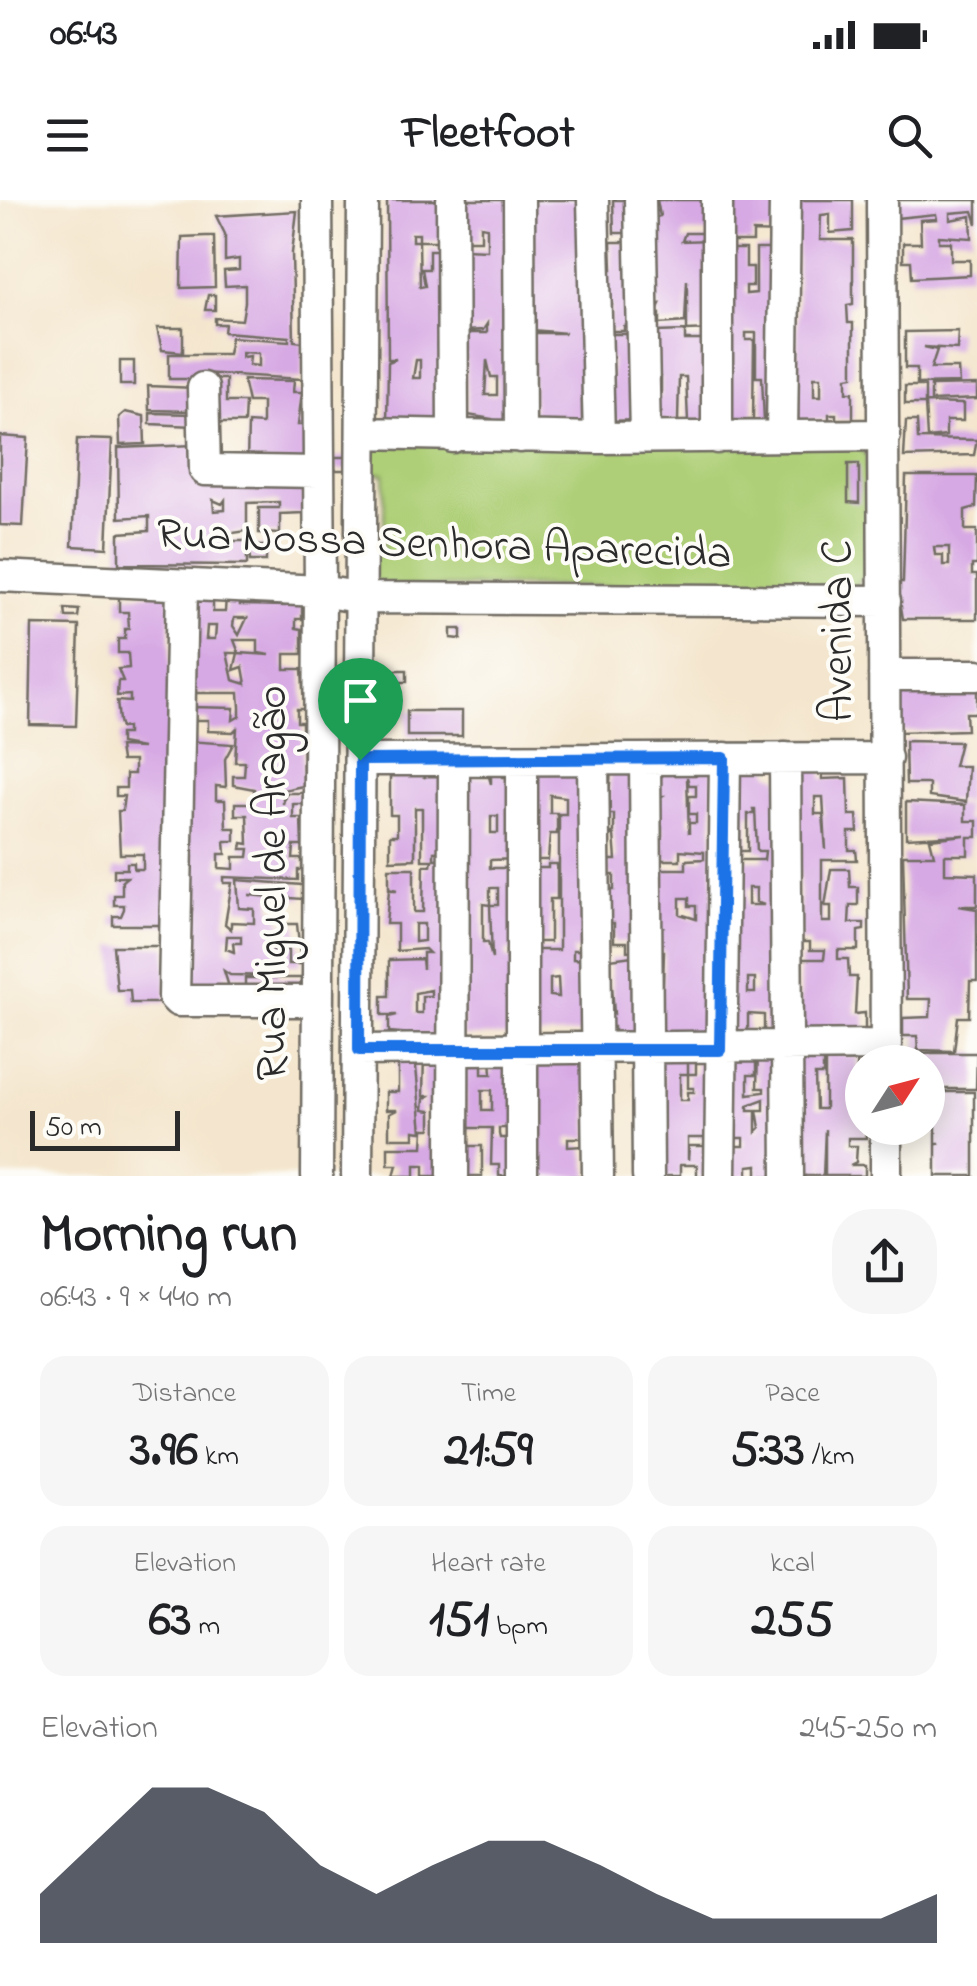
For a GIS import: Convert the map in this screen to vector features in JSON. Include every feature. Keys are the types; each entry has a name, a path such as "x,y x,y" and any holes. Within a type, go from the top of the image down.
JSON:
{"street":[{"name":"Rua Miguel de Aragão","path":"317,200 317,1176"},
{"name":"Rua Miguel de Aragão","path":"357,1176 364,200"},
{"path":"452,200 453,437"},
{"path":"518,200 520,437"},
{"path":"593,200 599,438"},
{"path":"640,200 645,436"},
{"path":"716,438 718,200"},
{"path":"782,436 785,200"},
{"name":"Avenida C","path":"882,200 886,1045"},
{"path":"203,388 205,470 318,472"},
{"path":"364,433 599,438 885,434"},
{"name":"Rua Nossa Senhora Aparecida","path":"0,576 320,590 364,598 885,601"},
{"path":"182,585 174,997 178,1001 317,1001"},
{"path":"884,675 977,675"},
{"path":"720,1176 724,758"},
{"path":"785,758 788,1176"},
{"path":"360,760 886,758"},
{"path":"522,760 522,1176"},
{"path":"593,760 598,1176"},
{"path":"646,760 648,1176"},
{"path":"453,1176 454,761"},
{"path":"359,1050 720,1050 787,1046 845,1051"},
{"path":"886,1145 886,1176"}],"green space":[{"path":"384,441 854,443 867,455 865,575 855,586 383,587 371,575 373,555 384,554 384,474 371,473 371,455"}],"building":[{"path":"387,200 445,200 446,241 419,241 420,287 425,286 422,269 429,269 429,250 446,250 449,423 387,424 388,362 396,359 388,359","holes":["416,360 420,360 420,378 413,378"]},
{"path":"464,200 514,200 516,423 491,423 492,419 468,415 464,333 487,333 487,324 483,330 464,331 464,249 487,250 487,227 481,226 481,240 464,240","holes":["487,360 491,377 497,377 497,395 485,395"]},
{"path":"533,200 587,200 589,392 582,393 582,421 533,422 532,333 566,333 532,330"},
{"path":"613,200 636,200 631,233 614,233"},
{"path":"657,200 711,200 711,233 685,233 682,241 711,240 712,330 687,331 687,280 685,322 660,324 660,314 655,315 660,304 655,305 656,217 660,216"},
{"path":"729,200 783,200 779,233 753,232 753,242 730,242"},
{"path":"797,200 853,200 853,231 830,233 830,214 821,215 820,240 853,240 853,304 847,305 848,323 853,323 853,376 847,377 847,392 853,392 853,419 836,419 836,414 829,414 829,420 798,420","holes":["814,377 821,377 821,396 814,396"]},
{"path":"896,200 977,200 977,224 973,211 950,213 950,220 971,216 972,238 939,236 939,242 951,242 951,260 970,260 970,275 912,278 911,261 903,261 903,243 921,243 920,220 937,219 936,214 896,218"},
{"path":"297,211 292,253 294,341 303,342 302,379 203,373 203,379 169,379 169,354 228,354 231,337 289,341 289,337 224,332 225,324 215,324 215,318 242,320 245,302 245,285 225,286 224,271 239,270 239,259 225,261 225,234 216,216","holes":["242,352 259,353 259,366 249,365 250,356 242,357"]},
{"path":"214,236 215,287 181,288 182,237"},
{"path":"611,242 636,242 636,325 624,326 624,331 609,331 612,305 607,304 606,269 612,269"},
{"path":"730,249 746,249 746,267 753,267 753,286 746,286 746,294 756,293 756,249 779,249 779,421 764,421 762,377 756,377 756,333 746,333 746,340 754,340 753,420 730,420"},
{"path":"208,295 215,295 215,310 205,310"},
{"path":"157,328 183,328 183,352 162,350"},
{"path":"685,331 685,340 712,340 711,421 688,421 686,377 679,377 678,421 656,422 661,413 655,413 654,398 661,398 661,378 655,378 655,332"},
{"path":"958,331 957,349 924,347 937,350 931,368 958,368 959,383 917,384 917,368 905,368 905,332"},
{"path":"605,334 637,334 639,420 606,421 612,360 605,359"},
{"path":"120,361 134,361 134,385 120,385"},
{"path":"215,379 226,379 226,402 245,402 244,423 214,423"},
{"path":"243,380 294,381 293,392 302,392 298,425 307,425 307,464 247,463 248,423 262,424 262,402 248,402"},
{"path":"977,385 977,399 931,401 931,386"},
{"path":"148,386 195,388 194,411 149,410"},
{"path":"905,386 925,386 925,404 905,404"},
{"path":"925,403 963,404 963,421 946,421 946,436 927,438"},
{"path":"125,412 144,416 145,444 120,445 119,417"},
{"path":"150,413 194,414 194,426 150,424"},
{"path":"906,421 917,421 918,439 977,440 974,455 904,457"},
{"path":"0,436 28,438 23,526 0,525"},
{"path":"77,439 112,440 107,548 72,546"},
{"path":"195,445 195,475 304,481 304,513 280,514 280,534 259,533 259,508 279,508 279,502 247,503 247,531 226,534 226,541 247,541 247,565 119,564 119,533 149,531 149,516 119,518 118,448","holes":["213,500 222,504 225,500 225,510 214,511"]},
{"path":"335,457 348,457 349,470 335,470"},
{"path":"848,464 859,464 859,503 848,502"},
{"path":"906,476 977,476 976,507 965,510 965,530 977,530 977,565 972,565 972,575 977,575 977,619 903,619 897,582 903,582","holes":["934,547 949,547 949,565 943,565 943,555 935,555"]},
{"path":"249,546 266,546 266,561 250,561"},
{"path":"170,592 170,925 113,925 113,916 121,916 124,909 124,905 114,905 114,895 122,895 122,881 127,877 114,877 114,869 127,869 127,863 134,863 134,869 143,869 143,854 120,854 118,811 122,811 124,796 116,796 116,788 126,788 126,774 134,774 134,761 121,761 119,747 142,748 120,744 120,734 127,734 127,727 121,728 117,701 130,702 130,695 117,696 118,681 123,681 118,669 129,668 128,653 118,653 118,639 125,639 125,629 129,629 128,612 119,612 119,596"},
{"path":"193,595 213,595 213,612 225,612 226,596 241,596 240,605 285,606 285,596 302,597 302,619 296,619 296,628 302,629 302,654 285,654 285,669 302,669 304,709 297,709 297,722 302,722 303,786 283,790 283,804 286,793 303,793 303,804 293,804 293,818 301,818 302,846 294,846 293,859 302,859 302,870 298,870 298,880 224,877 224,883 232,883 225,924 231,929 231,922 254,923 254,909 239,908 237,880 302,885 302,899 249,895 271,897 271,910 280,910 280,924 297,924 301,964 288,964 288,950 272,950 279,953 279,976 230,975 224,971 230,990 191,989 187,985 192,909 187,908 187,741 233,744 225,759 226,787 216,786 216,800 225,800 226,828 235,828 235,841 225,841 226,854 219,854 219,868 234,869 234,857 248,857 249,849 241,849 242,843 248,844 247,815 235,815 235,803 254,803 254,789 233,785 233,776 244,776 245,762 235,762 237,728 233,732 208,731 208,720 192,720 192,707 234,708 233,720 240,716 239,693 192,693","holes":["234,618 247,618 239,635 233,626","207,626 216,626 215,639 206,639","234,640 258,640 258,653 270,655 239,653","227,653 238,653 234,670 243,667 246,684 233,680","227,936 241,936 241,943 233,943 234,952 226,949"]},
{"path":"65,609 79,610 78,617 66,617"},
{"path":"32,625 79,626 76,726 30,725"},
{"path":"451,629 461,629 461,639 451,638"},
{"path":"396,670 407,670 407,682 396,682"},
{"path":"898,687 906,687 906,691 977,688 977,713 966,713 967,730 898,732"},
{"path":"407,711 462,711 462,736 407,736"},
{"path":"905,741 960,742 954,766 968,766 966,802 929,797 929,784 906,784"},
{"path":"424,763 450,763 447,851 434,852 434,859 447,859 448,1037 389,1032 389,1017 397,1015 382,1015 382,996 389,996 389,960 422,959 423,969 423,953 429,953 425,949 397,951 397,924 386,924 389,890 397,890 389,888 389,868 414,868 414,912 423,912 424,865 431,865 432,860 422,860 422,808 415,808 415,859 390,860 390,835 397,835 397,815 390,815 390,771 421,771 425,778","holes":["415,924 424,924 424,941 415,942","431,990 431,996 422,996 422,1013 415,1013 415,993"]},
{"path":"822,763 822,779 848,778 849,815 857,815 858,832 849,832 849,850 856,850 857,860 822,860 822,922 831,922 831,906 825,906 831,869 849,869 850,887 858,887 858,905 850,905 849,923 864,923 864,930 858,931 858,950 838,950 838,959 848,959 849,977 857,977 855,1014 865,1013 865,1036 799,1032 800,959 824,959 825,950 810,950 810,942 800,942 798,768","holes":["815,797 823,797 826,850 823,814 815,814"]},
{"path":"729,765 769,766 769,773 780,778 780,797 785,797 784,850 780,851 785,860 785,975 781,976 780,1031 764,1031 764,1015 748,1014 748,1031 731,1032 730,1013 725,1014 725,996 730,996 728,860 764,860 765,851 757,851 755,809 754,814 748,814 748,851 728,851","holes":["748,888 756,888 756,902 764,905 748,905","748,978 755,978 755,993 748,993"]},
{"path":"534,766 583,768 579,860 589,860 588,950 573,950 573,959 588,960 590,1033 532,1036 533,950 559,950 559,814 566,814 566,797 550,795 550,813 557,813 557,834 550,834 548,860 533,860","holes":["558,978 559,997 550,996 550,979"]},
{"path":"713,766 713,1036 660,1036 657,985 663,985 664,951 658,951 658,926 662,926 658,923 658,890 662,890 658,869 686,869 686,860 704,859 704,852 680,850 680,860 657,860 657,835 662,835 662,827 657,827 657,799 662,796 657,796 657,776 662,776 662,768","holes":["687,777 689,785 696,785 696,796 689,796 689,814 696,814 696,823 689,823 689,834","680,898 689,898 689,906 696,906 696,919 680,914"]},
{"path":"491,767 502,767 503,777 519,777 519,859 490,860 490,868 517,868 516,951 506,951 506,959 516,959 515,1036 463,1036 464,777 489,777 491,784","holes":["491,816 498,816 498,833 491,833","490,888 498,888 498,905 490,905","483,904 490,905 492,959 488,942 483,942"]},
{"path":"611,768 639,768 639,950 627,951 627,942 614,942 614,923 608,923 608,890 614,890 614,875 608,875 608,860 616,860 614,835 608,835 614,832 614,814 608,814"},
{"path":"906,802 965,805 965,821 977,821 977,837 968,837 968,855 945,855 945,873 977,874 977,906 958,906 977,909 977,981 970,981 969,1017 958,1017 954,1051 945,1051 945,1045 918,1045 917,1036 903,1036 903,1018 930,1017 931,999 907,999 903,855 934,855 930,839 965,835 906,838"},
{"path":"548,864 557,864 557,899 550,899 550,942 533,942 533,868 548,868"},
{"path":"113,946 166,946 166,1003 131,1003 130,990 117,990"},
{"path":"640,955 635,1036 614,1033 614,1027 609,1027 610,1014 614,1014 610,959"},
{"path":"245,978 301,978 300,990 245,990"},
{"path":"658,1051 688,1051 688,1074 696,1074 696,1055 713,1056 718,1138 688,1138 688,1160 689,1146 714,1146 717,1176 697,1176 697,1165 680,1165 680,1176 658,1176 657,1092 663,1092 663,1074 658,1074","holes":["680,1074 688,1074 688,1088 694,1088 694,1092 688,1092 688,1100 680,1100"]},
{"path":"794,1051 823,1052 823,1075 815,1075 816,1109 825,1109 825,1052 845,1055 845,1145 857,1146 856,1162 850,1165 865,1165 865,1176 825,1176 825,1129 823,1176 795,1176"},
{"path":"424,1052 448,1055 448,1176 424,1176 424,1165 415,1165 415,1176 394,1176 397,1165 388,1165 388,1147 423,1147 424,1129 431,1129 431,1111 423,1110 428,1096 423,1096"},
{"path":"586,1052 589,1138 568,1138 568,1147 583,1146 589,1176 533,1176 529,1056"},
{"path":"756,1052 756,1075 748,1075 748,1094 764,1092 764,1088 757,1088 758,1052 773,1054 781,1176 757,1176 757,1165 748,1166 748,1176 731,1176 731,1146 744,1146 744,1138 731,1138 727,1056","holes":["764,1099 764,1110 757,1110 760,1128 756,1132 756,1110 748,1110 748,1105"]},
{"path":"945,1053 977,1053 976,1089 945,1089"},
{"path":"398,1056 415,1056 422,1132 414,1131 414,1138 389,1138 389,1114 397,1110 386,1110 386,1092 398,1092"},
{"path":"465,1056 482,1056 482,1074 492,1074 491,1056 516,1056 519,1128 499,1128 499,1134 500,1138 518,1138 520,1176 499,1176 499,1165 491,1165 492,1128 466,1128","holes":["482,1090 492,1090 492,1110 482,1110"]},
{"path":"945,1092 974,1092 974,1176 936,1176 936,1145 945,1145"},
{"path":"466,1146 482,1146 482,1176 466,1176"}],"route":[{"path":"724,758 720,1050 359,1050 360,760 724,758"}]}
